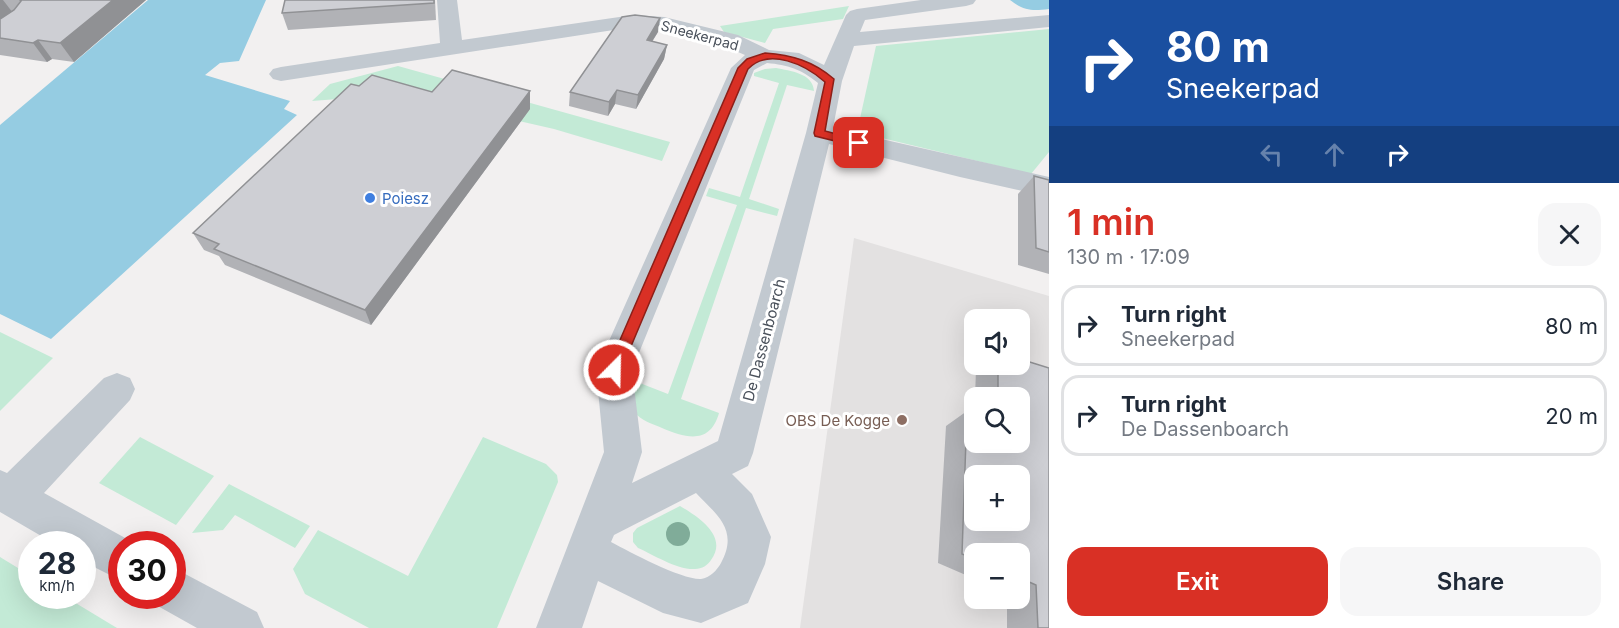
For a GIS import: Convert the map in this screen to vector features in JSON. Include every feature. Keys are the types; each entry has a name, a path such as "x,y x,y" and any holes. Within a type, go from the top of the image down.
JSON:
{"street":[{"path":"447,0 452,48"},
{"path":"830,81 857,15 887,5 966,0"},
{"name":"Sneekerpad","path":"281,74 633,21 664,23 730,40 765,56 791,58 814,68 830,81"},
{"path":"845,40 1049,21"},
{"path":"559,628 623,452 614,370 743,68 750,61 765,56"},
{"name":"De Dassenboarch","path":"593,536 701,470 734,453 819,133 830,81"},
{"path":"819,133 960,168 1049,187"},
{"path":"108,552 6,494 117,389"},
{"path":"593,536 663,591 701,601 732,587 744,564 750,537 738,508 701,470"},
{"path":"186,597 241,628"}],"shaded area":[{"name":"OBS De Kogge","path":"854,238 1049,296 1049,628 800,628"}],"green space":[{"path":"849,6 843,19 773,29 765,43 724,32 720,26"},
{"path":"1049,29 1049,152 1031,174 857,132 876,46"},
{"path":"398,66 670,142 662,161 554,129 402,94 312,101 330,84"},
{"path":"776,68 794,72 810,80 814,91 787,85 749,199 779,209 777,216 746,208 681,399 719,413 715,423 710,430 696,436 671,432 637,415 632,380 668,394 737,205 706,196 709,188 740,197 779,83 754,76 754,73"},
{"path":"0,332 53,358 0,411"},
{"path":"140,437 214,476 176,525 99,483"},
{"path":"483,437 546,464 557,475 558,482 497,628 369,628 305,594 293,569 318,530 408,576"},
{"path":"229,484 310,526 295,548 235,515 223,530 192,533"},
{"path":"680,506 695,515 714,535 716,551 711,560 700,568 688,569 673,565 638,548 633,542 633,533 637,528"},
{"path":"0,557 18,568 18,609 86,609 117,628 0,628"}],"water":[{"path":"148,0 266,0 239,61 220,63 205,75 290,101 284,109 297,115 51,339 0,314 0,125"},
{"path":"1010,0 1049,0 1049,9 1028,9"}],"building":[{"path":"20,0 113,0 60,43 38,40 33,43 0,38 0,19 14,10"},
{"path":"285,0 434,0 434,3 282,13"},
{"path":"635,15 660,18 647,40 667,45 638,95 617,90 609,102 570,92 622,17"},
{"path":"452,70 530,91 365,310 214,249 219,244 193,233 351,84 359,86 372,75 432,92"},
{"path":"1034,176 1049,180 1049,252 1036,248"},
{"path":"1030,362 1049,368 1049,628 1038,628 1036,585 1030,582 1030,543 964,543 964,555 962,554 964,497 964,531 1030,531 1030,465 965,465 966,453 1030,453 1030,387 998,387 998,375 1030,375"}],"place":[{"name":"Poiesz","path":"370,198"},
{"name":"OBS De Kogge","path":"902,420"}],"route":[{"path":"614,370 743,68 750,61 765,56 782,57 791,58 814,68 830,81 819,133 859,143"}]}
